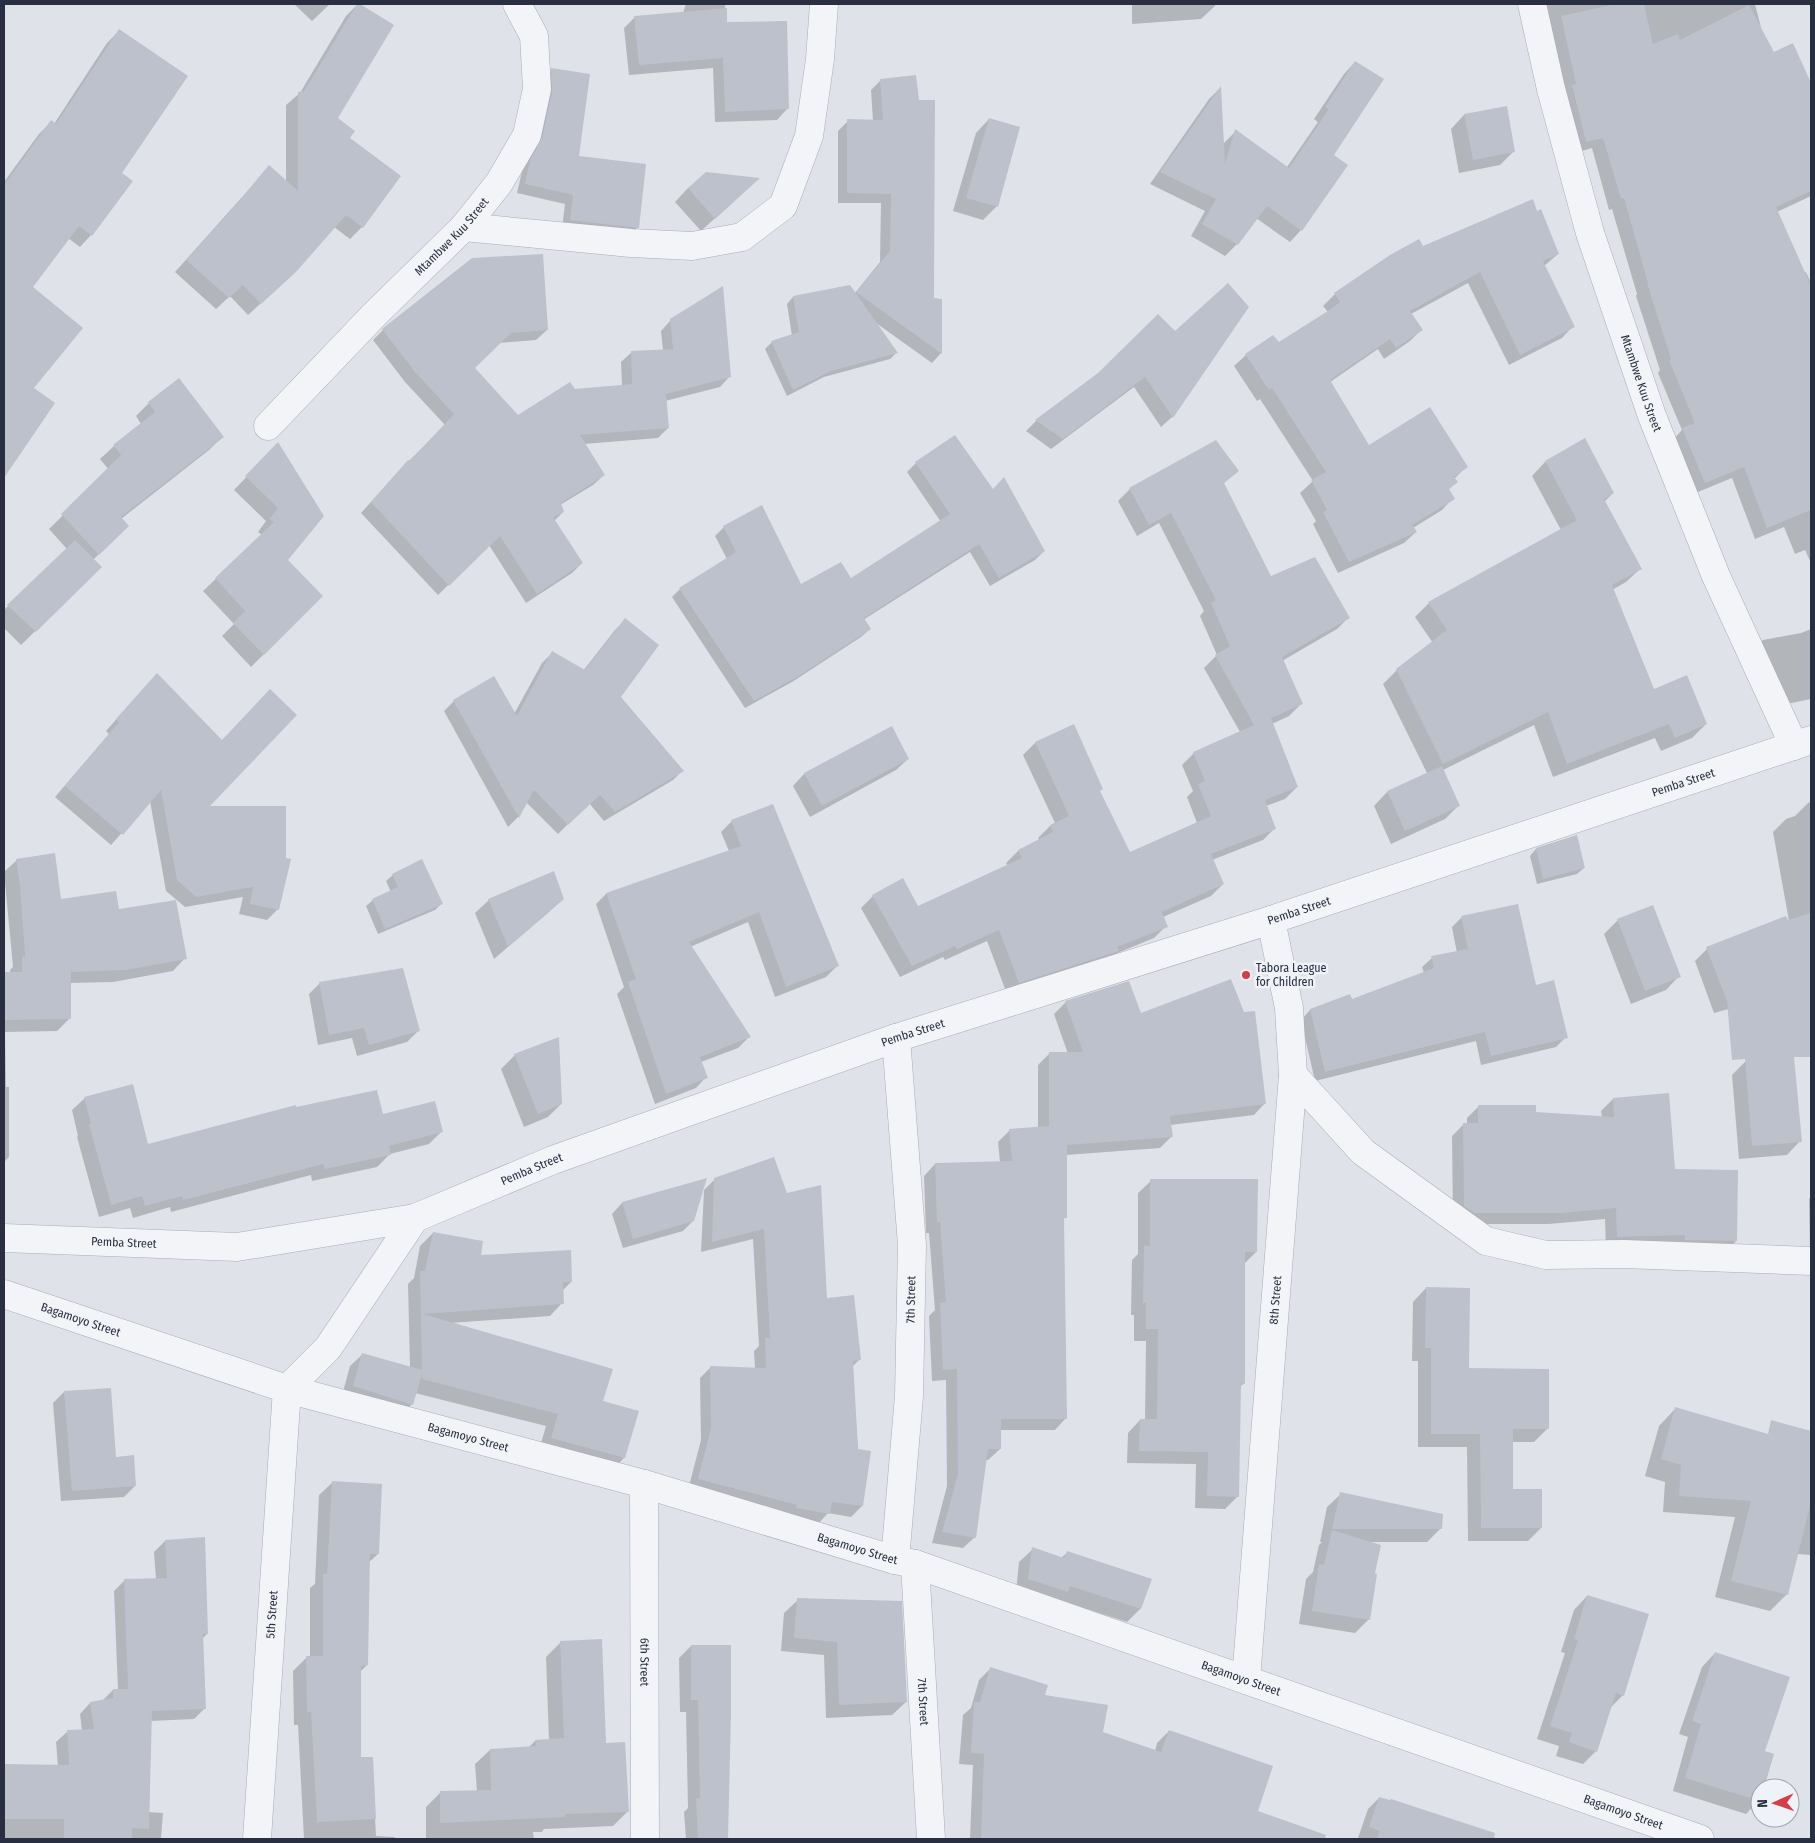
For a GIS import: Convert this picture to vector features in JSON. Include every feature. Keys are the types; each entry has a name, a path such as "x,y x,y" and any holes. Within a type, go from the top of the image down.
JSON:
{"street":[{"name":"Mtambwe Kuu Street","path":"268,426 374,315 464,227 499,183 527,135 537,89 534,36 517,4"},
{"path":"464,227 631,243 683,246 742,237 783,206 809,136 820,58 824,4"},
{"name":"Mtambwe Kuu Street","path":"1532,4 1550,90 1590,233 1652,416 1716,576 1803,743"},
{"name":"Pemba Street","path":"4,1238 237,1247 415,1218 553,1160 896,1038 1271,920 1803,743"},
{"name":"8th Street","path":"1246,1680 1293,1075 1289,1008 1271,920"},
{"name":"7th Street","path":"896,1038 912,1245 905,1562 931,1839"},
{"path":"1293,1075 1362,1152 1486,1241 1546,1255 1624,1254 1811,1262"},
{"path":"287,1389 328,1348 415,1218"},
{"name":"Bagamoyo Street","path":"4,1294 287,1389 644,1484 905,1562 1700,1839"},
{"name":"5th Street","path":"257,1839 287,1389"},
{"name":"6th Street","path":"644,1484 645,1839"}],"building":[{"path":"357,4 394,25 338,118 355,131 350,138 401,176 363,228 346,215 296,272 261,304 243,285 229,298 186,260 269,165 298,191 298,92 304,91"},
{"path":"1615,4 1644,4 1653,44 1678,34 1680,40 1749,5 1774,52 1793,43 1811,83 1811,191 1776,207 1811,286 1811,510 1767,528 1744,467 1705,483 1682,428 1695,423 1669,360 1671,359 1647,283 1624,198 1621,199 1603,138 1586,142 1572,85 1576,84 1561,16"},
{"path":"727,8 727,22 787,21 789,109 725,112 723,58 639,65 634,16"},
{"path":"119,29 188,76 122,173 133,181 92,236 79,226 33,287 83,328 34,388 55,403 4,478 4,185 51,120 56,124"},
{"path":"1355,61 1384,79 1334,155 1348,165 1302,231 1267,206 1238,245 1202,224 1216,199 1160,172 1221,86 1225,164 1235,129 1289,168 1329,109 1325,107"},
{"path":"551,68 590,74 579,156 646,164 639,228 570,220 573,195 525,184 530,160 542,138 552,92"},
{"path":"916,75 919,100 935,100 934,298 942,299 942,354 856,292 890,251 891,194 847,193 847,119 883,120 880,79"},
{"path":"1507,106 1515,152 1473,160 1464,114"},
{"path":"989,118 1020,127 998,207 966,198"},
{"path":"706,172 760,178 715,219 688,188"},
{"path":"1533,199 1537,211 1541,209 1559,254 1543,261 1575,327 1520,355 1480,272 1410,311 1423,330 1396,348 1390,339 1330,380 1369,445 1430,407 1468,467 1454,477 1458,482 1449,489 1455,499 1412,525 1417,532 1349,562 1323,512 1327,510 1311,480 1326,472 1272,388 1269,390 1245,354 1273,335 1279,342 1331,309 1340,302 1334,293 1390,255 1419,239 1423,246"},
{"path":"543,254 548,330 511,333 475,368 518,415 570,382 575,389 632,384 631,351 673,349 670,319 723,286 731,377 666,394 669,428 580,435 605,475 561,503 564,512 553,517 583,563 537,594 500,536 449,586 371,502 408,460 410,461 454,414 415,372 382,329 472,258"},
{"path":"1228,283 1249,307 1173,418 1145,377 1063,439 1035,420 1098,373 1158,314 1175,331"},
{"path":"850,285 898,353 831,371 793,390 771,341 799,332 793,296"},
{"path":"179,378 224,437 121,517 129,526 99,555 61,514 121,455 113,445 155,412 148,402"},
{"path":"955,435 993,489 1004,477 1045,551 999,578 979,544 864,618 871,629 802,674 754,701 679,588 736,552 723,526 762,505 801,584 841,562 851,578 950,514 915,462"},
{"path":"1585,438 1614,493 1604,499 1642,569 1612,585 1654,689 1687,675 1707,724 1675,738 1669,724 1567,764 1548,712 1443,764 1396,669 1447,630 1428,602 1577,520 1545,461"},
{"path":"1216,440 1239,471 1224,483 1271,576 1315,557 1350,618 1282,657 1303,704 1271,718 1298,787 1265,800 1276,829 1211,854 1224,884 1162,912 1168,927 1117,947 1119,951 1019,983 999,930 957,949 955,946 912,966 872,895 903,878 918,906 1022,858 1018,850 1053,832 1050,825 1069,816 1035,742 1074,724 1103,789 1100,791 1130,852 1211,816 1198,784 1205,781 1193,752 1254,725 1215,655 1230,646 1211,603 1216,600 1171,513 1149,525 1129,488"},
{"path":"278,442 324,516 288,560 323,596 264,655 233,623 245,611 215,578 274,522 269,519 278,508 245,476"},
{"path":"75,540 102,567 36,632 7,605"},
{"path":"625,618 659,645 621,697 684,771 615,812 600,795 568,825 534,790 519,818 453,700 494,676 517,716 552,651 585,670"},
{"path":"157,673 222,740 270,689 297,715 210,806 286,806 286,858 291,859 279,910 250,904 253,887 196,897 177,880 161,790 123,835 65,786 119,722 116,719"},
{"path":"892,726 909,759 822,806 804,773"},
{"path":"1442,766 1460,806 1405,831 1387,791"},
{"path":"773,804 839,966 786,987 759,912 689,942 751,1037 700,1057 708,1078 666,1094 628,982 636,979 606,893 741,846 731,820"},
{"path":"1577,835 1585,868 1543,879 1536,848"},
{"path":"55,853 61,899 116,891 119,909 176,900 187,959 126,970 71,972 71,1019 4,1020 4,972 22,972 22,957 25,956 16,859"},
{"path":"422,859 443,904 385,929 372,899 398,887 392,874"},
{"path":"554,871 564,899 508,947 488,899"},
{"path":"1518,904 1536,985 1554,980 1568,1038 1491,1056 1485,1032 1325,1072 1310,1009 1350,994 1352,999 1434,968 1431,956 1468,949 1461,916"},
{"path":"1653,905 1681,977 1645,991 1617,919"},
{"path":"1811,913 1811,1057 1794,1057 1802,1142 1752,1146 1745,1059 1732,1060 1727,1001 1706,947 1786,916 1788,920"},
{"path":"403,968 420,1031 369,1045 364,1028 329,1035 319,982"},
{"path":"1231,979 1244,1012 1255,1011 1266,1104 1170,1116 1173,1137 1067,1145 1067,1218 1064,1218 1067,1419 1001,1419 1001,1449 988,1449 976,1538 942,1532 958,1474 957,1369 943,1370 940,1303 946,1302 940,1222 937,1222 935,1163 1012,1161 1009,1129 1049,1126 1049,1052 1083,1052 1065,1001 1129,981 1141,1013"},
{"path":"559,1037 562,1104 538,1114 514,1054"},
{"path":"133,1084 148,1144 296,1105 296,1107 377,1090 383,1114 435,1101 443,1132 389,1146 391,1155 325,1169 323,1164 183,1200 182,1196 145,1206 142,1196 111,1205 89,1124 91,1124 84,1097"},
{"path":"1669,1093 1675,1169 1738,1170 1737,1241 1685,1240 1685,1235 1617,1237 1616,1208 1561,1213 1474,1213 1464,1206 1463,1123 1478,1123 1478,1105 1536,1105 1536,1112 1614,1117 1613,1098"},
{"path":"774,1157 787,1193 821,1185 827,1298 854,1295 861,1360 853,1361 858,1449 871,1451 863,1506 832,1502 830,1514 796,1508 797,1505 698,1479 711,1428 710,1366 766,1368 765,1338 770,1338 764,1229 712,1242 714,1178"},
{"path":"707,1178 694,1221 633,1239 622,1202"},
{"path":"1150,1179 1258,1179 1257,1252 1245,1252 1245,1384 1241,1383 1239,1497 1207,1496 1208,1452 1139,1451 1140,1419 1157,1419 1158,1329 1146,1329 1146,1303 1143,1303 1144,1246 1150,1246"},
{"path":"433,1232 483,1241 481,1255 571,1250 572,1282 563,1282 564,1304 423,1314 613,1369 603,1401 639,1411 625,1458 551,1438 558,1414 422,1379 422,1374 413,1405 353,1386 362,1353 422,1370 420,1271 425,1271"},
{"path":"1426,1287 1470,1288 1469,1368 1549,1369 1549,1429 1513,1429 1513,1489 1542,1489 1542,1528 1481,1528 1480,1434 1431,1434 1431,1348 1425,1348"},
{"path":"111,1388 116,1457 134,1455 136,1486 72,1491 64,1391"},
{"path":"1675,1407 1768,1434 1771,1420 1811,1431 1811,1502 1788,1595 1731,1581 1751,1501 1679,1496 1681,1465 1661,1459"},
{"path":"332,1481 382,1484 379,1554 370,1554 368,1665 361,1666 361,1757 373,1757 376,1819 317,1822 311,1712 307,1712 306,1656 323,1656 323,1574 327,1574"},
{"path":"1340,1492 1443,1514 1442,1529 1332,1529"},
{"path":"1332,1530 1381,1545 1375,1573 1377,1574 1370,1620 1312,1611 1319,1564 1324,1565"},
{"path":"205,1537 208,1634 203,1634 206,1709 152,1711 149,1829 132,1828 132,1839 64,1839 64,1819 4,1819 4,1764 69,1765 67,1730 94,1729 90,1702 113,1698 113,1689 128,1689 124,1579 167,1578 165,1540"},
{"path":"1032,1547 1064,1558 1067,1551 1152,1579 1141,1609 1070,1586 1068,1592 1028,1579"},
{"path":"1587,1595 1649,1614 1624,1696 1616,1693 1597,1752 1569,1742 1572,1733 1550,1726 1578,1640 1574,1639"},
{"path":"797,1598 902,1601 907,1702 839,1705 837,1642 794,1638"},
{"path":"602,1639 606,1743 625,1742 629,1812 565,1814 565,1817 440,1823 440,1791 491,1790 490,1749 536,1746 535,1740 564,1738 560,1641"},
{"path":"691,1645 731,1645 728,1839 698,1839 696,1798 700,1798 698,1700 691,1700"},
{"path":"1715,1652 1790,1677 1765,1751 1774,1754 1767,1778 1750,1778 1750,1798 1685,1778 1701,1724 1692,1721"},
{"path":"990,1667 1048,1685 1045,1695 1108,1705 1103,1732 1161,1752 1169,1730 1273,1766 1258,1811 1326,1835 1325,1839 981,1839 984,1754 971,1753 974,1702 980,1702"},
{"path":"1379,1797 1391,1799 1495,1833 1494,1839 1377,1839 1380,1831 1369,1827"}],"place":[{"name":"Tabora League for Children","path":"1246,975"}]}
